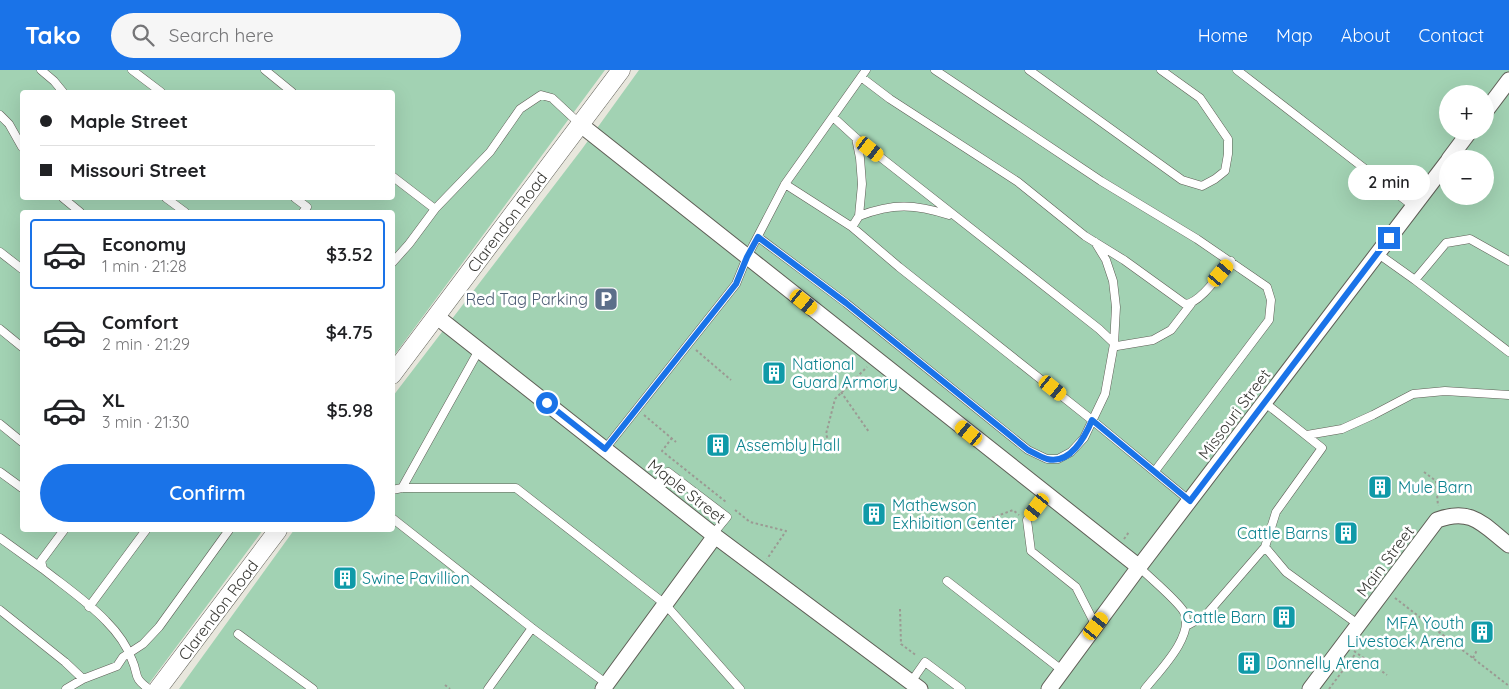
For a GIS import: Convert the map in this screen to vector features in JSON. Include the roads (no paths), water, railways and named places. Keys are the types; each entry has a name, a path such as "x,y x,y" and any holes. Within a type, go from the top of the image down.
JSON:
{"street":[{"name":"Clarendon Road","path":"395,371 622,70"},
{"path":"1494,100 1509,80"},
{"path":"580,125 1139,568"},
{"name":"Missouri Street","path":"1456,150 1463,140"},
{"name":"Missouri Street","path":"1049,689 1439,172"},
{"name":"Maple Street","path":"436,316 714,535 916,686"},
{"name":"Main Street","path":"1310,689 1350,648 1358,625 1437,520 1448,515 1469,516 1509,545"},
{"name":"Clarendon Road","path":"158,689 276,532"},
{"path":"605,686 714,535"}],"lane":[{"path":"41,70 61,90"},
{"path":"132,70 158,90"},
{"path":"267,70 290,90"},
{"path":"935,70 1101,181 1198,239 1267,286 1271,300 1269,320 1154,471"},
{"path":"1029,70 1182,180 1202,186 1225,171 1228,139 1200,98 1162,70"},
{"path":"1237,70 1413,206"},
{"path":"605,449 736,284 747,257 785,184 864,73 890,99 1018,182 1095,242 1124,260 1185,304 1191,304"},
{"path":"395,260 435,209 490,152 520,109 541,95 552,98 580,125"},
{"path":"0,114 9,124 20,143"},
{"path":"833,117 856,138 1099,328 1116,346 1153,340 1172,330 1191,304 1201,296 1231,261"},
{"path":"852,227 859,216 862,184 856,138"},
{"path":"395,178 435,209"},
{"path":"785,184 852,227 1190,501"},
{"path":"65,200 78,210"},
{"path":"169,200 182,210"},
{"path":"298,200 307,207 305,210"},
{"path":"859,216 878,209 895,206 927,208 955,216"},
{"path":"758,237 846,303 1028,450 1047,459 1058,459 1071,452 1084,438 1105,394 1114,344 1116,307 1113,281 1106,260 1095,242"},
{"path":"1416,280 1446,243 1470,239 1509,261"},
{"path":"0,252 20,267"},
{"path":"1377,253 1416,280 1509,352"},
{"path":"0,329 20,345"},
{"path":"402,488 479,350"},
{"path":"1307,435 1342,429 1413,394 1445,391 1509,395"},
{"path":"1186,626 1206,615 1265,547 1276,512 1322,448 1264,402"},
{"path":"0,424 20,440"},
{"path":"0,472 20,487"},
{"path":"654,487 668,472 726,517 714,535"},
{"path":"395,489 516,488 665,604 740,689"},
{"path":"1047,494 1027,520 1031,551 1076,587 1096,626"},
{"path":"395,520 605,686"},
{"path":"43,569 41,560 62,532"},
{"path":"89,607 145,532"},
{"path":"66,689 83,679 116,666 123,656 143,644 159,626 228,532"},
{"path":"0,538 43,569 106,621 129,653 133,661 135,675 149,689"},
{"path":"1265,547 1286,572 1358,625"},
{"path":"1139,568 1169,595 1184,612 1186,626 1180,644 1145,689"},
{"path":"947,581 1063,671"},
{"path":"0,610 65,662 83,679"},
{"path":"488,689 532,628"},
{"path":"238,634 303,686 313,689"},
{"path":"916,686 925,662 961,689"}],"place":[{"name":"Red Tag Parking","path":"606,299"},
{"name":"National Guard Armory","path":"774,373"},
{"name":"Assembly Hall","path":"718,445"},
{"name":"Mule Barn","path":"1380,487"},
{"name":"Mathewson Exhibition Center","path":"874,514"},
{"name":"Cattle Barns","path":"1346,533"},
{"name":"Swine Pavillion","path":"345,578"},
{"name":"Cattle Barn","path":"1284,617"},
{"name":"MFA Youth Livestock Arena","path":"1482,632"},
{"name":"Donnelly Arena","path":"1249,663"}]}
